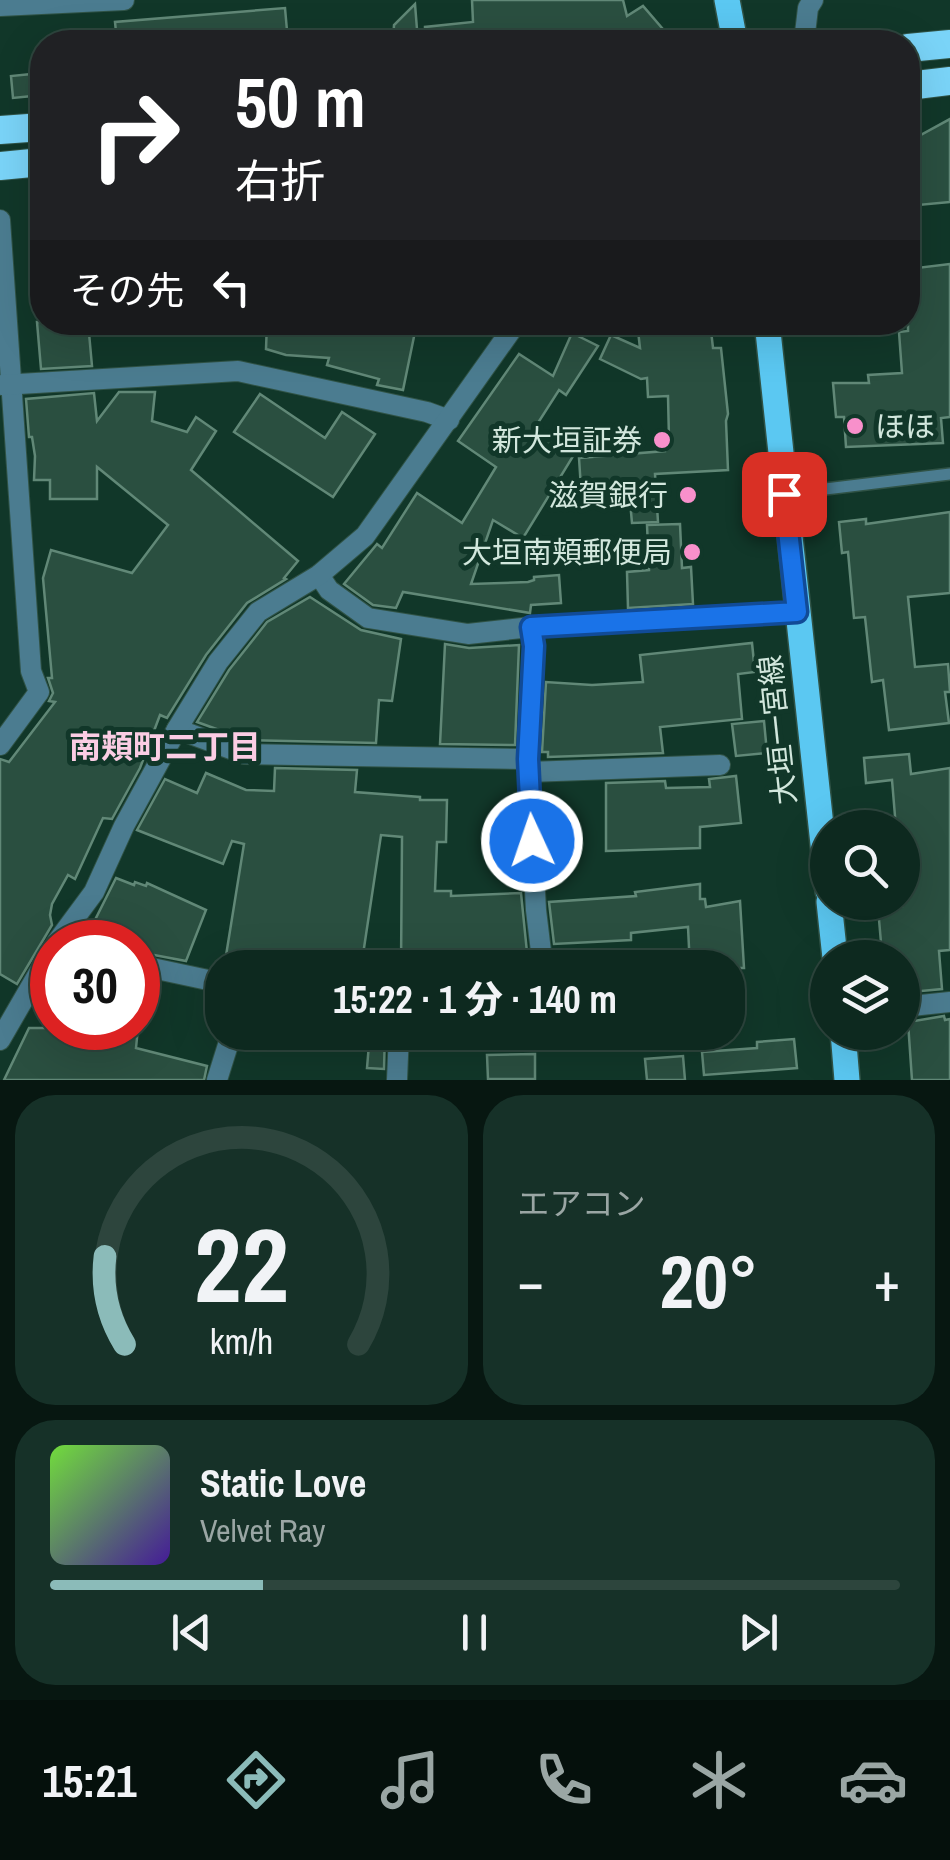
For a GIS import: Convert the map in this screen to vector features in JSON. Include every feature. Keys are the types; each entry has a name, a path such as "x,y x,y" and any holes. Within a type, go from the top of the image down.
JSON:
{"highway":[{"path":"920,47 950,44"},
{"path":"920,85 950,81"},
{"path":"0,130 30,128"},
{"path":"0,166 30,163"}],"main road":[{"path":"726,0 732,30"},
{"name":"大垣一宮線","path":"768,335 819,810"},
{"path":"844,1050 847,1080"}],"street":[{"path":"0,6 124,0"},
{"path":"805,30 813,0"},
{"path":"0,220 6,385 31,670 39,692 0,745"},
{"path":"75,920 94,892 124,826 177,729 218,662 258,612 319,575 365,536 508,335"},
{"path":"6,385 238,371 428,412 449,420"},
{"path":"319,575 329,590 368,618 468,634 797,612"},
{"path":"531,627 534,646 528,766 541,950"},
{"path":"177,729 244,754 528,766 720,765"},
{"path":"160,970 205,979"},
{"path":"0,1040 30,992"},
{"path":"920,1005 950,1002"},
{"path":"218,1080 227,1050"},
{"path":"397,1080 398,1050"}],"lane":[{"path":"784,494 950,474"}],"building":[{"path":"472,0 623,0 627,16 643,6 664,30 425,30 473,22"},
{"path":"415,4 417,30 394,30"},
{"path":"285,8 287,30 116,30 115,22"},
{"path":"30,74 30,96 13,98 11,76"},
{"path":"950,119 950,202 920,205 920,135"},
{"path":"950,264 950,417 941,418 943,443 846,447 844,417 836,417 833,383 869,383 868,375 902,373 899,335 920,335 920,268"},
{"path":"38,335 89,335 92,366 41,369"},
{"path":"267,335 414,335 403,390 377,385 379,379 327,365 329,358 286,355 266,349"},
{"path":"571,335 598,346 566,395 559,390 534,429 575,453 523,538 493,520 471,584 528,582 534,577 559,575 561,603 531,605 530,613 403,592 396,608 373,605 344,584 377,544 382,548 417,493 462,523 496,467 458,441 519,354 553,376"},
{"path":"611,335 640,348 638,335 712,335 713,348 721,348 728,414 728,470 655,474 658,522 632,523 630,501 582,504 579,458 665,451 665,439 669,439 668,396 648,397 647,378 641,379 600,359"},
{"path":"119,392 155,392 152,421 187,432 196,417 216,431 191,470 298,561 286,579 247,603 206,655 167,718 160,715 140,768 112,819 103,818 75,879 68,875 52,904 51,920 30,920 30,962 17,984 0,974 0,759 9,762 55,702 49,701 53,693 48,678 52,678 43,578 51,550 132,573 168,525 97,467 97,499 50,499 50,480 34,480 35,456 26,399 94,393 97,421"},
{"path":"260,394 325,438 342,412 375,434 333,497 234,432"},
{"path":"950,512 950,593 908,597 915,667 948,664 950,692 945,692 949,723 889,730 883,680 872,682 865,617 854,618 848,552 842,553 839,522 866,519 866,524"},
{"path":"680,524 682,568 691,567 693,604 628,608 627,572 649,570 647,525"},
{"path":"310,597 361,630 401,639 392,701 379,700 376,743 247,740 197,722 229,670 267,622"},
{"path":"752,643 755,672 738,674 742,719 660,727 663,753 548,757 548,752 542,752 546,682 643,682 640,655"},
{"path":"445,644 469,648 519,645 515,745 440,744"},
{"path":"764,721 767,753 736,756 732,724"},
{"path":"909,754 911,774 950,768 950,950 939,951 942,989 920,991 920,940 881,940 879,920 920,920 920,810 894,810 892,780 866,783 864,758"},
{"path":"275,768 357,770 355,792 447,800 446,842 437,842 435,891 451,891 451,896 521,893 527,950 401,950 402,837 381,835 364,950 227,950 244,844 232,841 223,864 137,830 165,779 197,793 206,773 246,790 274,791"},
{"path":"736,776 741,823 700,827 700,848 606,851 606,783 665,781 666,788 710,787 709,779"},
{"path":"116,878 134,885 147,883 206,910 186,961 160,956 160,920 95,920"},
{"path":"700,884 700,899 705,899 706,907 740,901 743,950 689,950 688,927 631,933 631,940 554,944 549,902 636,896 635,892"},
{"path":"944,1016 945,1020 950,1019 950,1080 912,1080 910,1050 920,1050 920,1020"},
{"path":"29,1028 30,1050 144,1050 207,1066 204,1080 4,1080"},
{"path":"794,1039 797,1068 704,1075 702,1052 757,1048 757,1042"},
{"path":"368,1050 385,1050 384,1069 367,1068"},
{"path":"535,1054 535,1079 488,1079 487,1055"},
{"path":"683,1056 685,1080 647,1080 645,1059"}],"place":[{"name":"ほほ","path":"855,426"},
{"name":"新大垣証券","path":"662,440"},
{"name":"滋賀銀行","path":"688,495"},
{"name":"大垣南頬郵便局","path":"692,552"}],"district":[{"name":"南頬町二丁目","path":"165,746"}],"route":[{"path":"532,841 528,759 534,646 531,627 797,612 784,494"}]}
